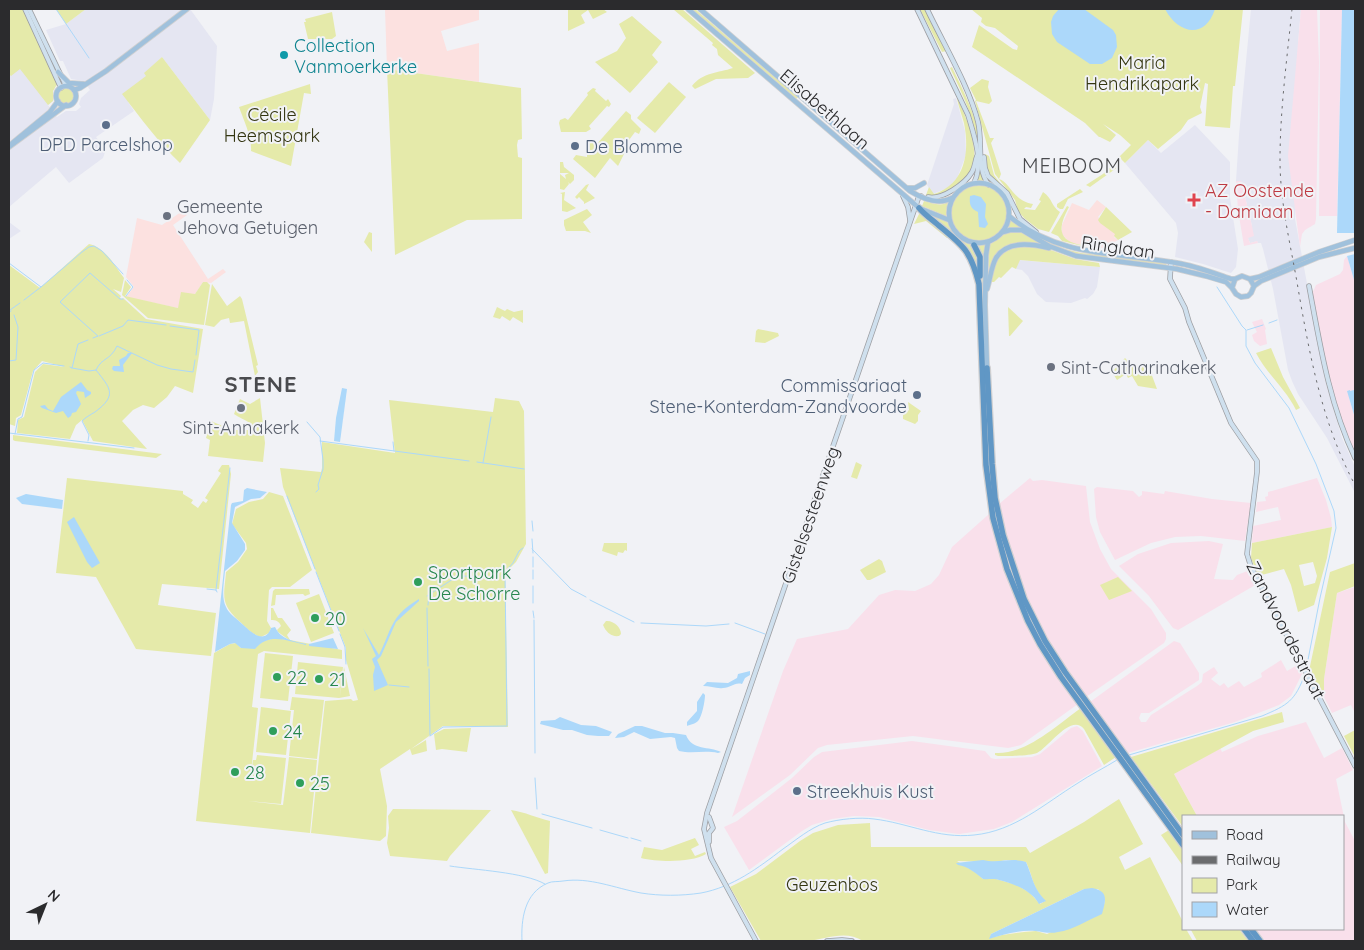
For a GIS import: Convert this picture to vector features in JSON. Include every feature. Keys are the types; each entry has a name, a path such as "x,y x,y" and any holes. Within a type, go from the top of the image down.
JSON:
{"highway":[{"path":"918,207 964,247 974,264 979,284"},
{"path":"973,244 980,257 979,284 986,465 993,518 1007,569 1018,600 1040,644 1061,677 1182,844"},
{"path":"987,368 995,498 1003,535 1024,599 1045,641 1182,834"},
{"path":"1245,930 1253,941"},
{"path":"1252,930 1260,941"}],"main road":[{"path":"24,9 63,87 75,92 91,84 100,75"},
{"path":"30,9 63,87"},
{"path":"9,147 62,103 74,101 75,92 187,9"},
{"name":"Elisabethlaan","path":"688,9 918,207 949,220"},
{"name":"Elisabethlaan","path":"700,9 906,188 919,196 940,202 952,198"},
{"path":"917,9 965,106 973,131 977,156 977,175 974,183"},
{"path":"927,9 970,99 977,118 988,176 1007,193 1018,216 1038,234"},
{"path":"58,72 69,82 88,83"},
{"path":"62,103 57,94 63,87"},
{"path":"9,147 47,120 62,103"},
{"path":"981,141 982,174 989,185"},
{"path":"918,207 919,196 936,198 948,193 970,176 977,156"},
{"path":"906,188 916,188 924,183"},
{"path":"974,183 989,185 995,188 1008,203 1009,216 1003,232 988,242 973,244 955,232 949,220 949,209 952,198 959,190 974,183"},
{"path":"902,194 908,207 911,221"},
{"name":"Gistelsesteenweg","path":"708,825 709,809 911,221 918,207"},
{"name":"Ringlaan","path":"1009,216 1056,243 1078,250 1196,266 1235,279"},
{"name":"Ringlaan","path":"1003,232 1022,230 1059,251 1087,258 1170,268 1226,282 1232,288"},
{"path":"1355,240 1319,252 1259,277 1250,279 1242,276 1235,279 1232,288 1236,294 1244,297 1251,293 1254,286 1261,281 1319,257 1355,248"},
{"path":"987,368 986,255 988,242"},
{"path":"986,296 995,260 1005,250 1025,244 1059,251"},
{"path":"1170,268 1171,262"},
{"name":"Zandvoordestraat","path":"1170,268 1170,279 1184,306 1231,423 1257,462 1248,560 1355,766"},
{"path":"1250,279 1254,286"},
{"path":"1309,286 1326,379 1338,417 1355,458"},
{"path":"707,832 712,830 708,825 704,828 707,832 708,844 714,864 756,941"},
{"path":"827,941 852,941"}],"shaded area":[{"path":"9,9 56,84 52,94 53,101 48,105 57,117 66,111 76,111 81,107 79,104 81,98 90,90 84,81 71,79 63,61 60,61 46,30 66,24 86,9 190,9 217,46 214,99 210,120 162,57 128,102 134,111 96,137 104,148 103,158 69,183 56,167 9,207"},
{"path":"385,9 479,9 479,20 441,31 447,51 479,43 479,82 387,69"},
{"path":"1251,9 1301,9 1298,43 1295,219 1325,380 1342,438 1355,467 1355,493 1327,438 1298,394 1292,381 1288,370 1273,289 1263,249 1261,243 1257,241 1250,243 1248,238 1252,226 1241,181 1236,181"},
{"path":"1301,9 1317,9 1319,62 1316,219 1315,224 1302,234 1300,247 1288,156"},
{"path":"1320,9 1342,9 1337,216 1319,216"},
{"path":"956,98 965,131 966,155 956,181 950,187 933,194 927,185 954,104 953,99"},
{"name":"AZ Oostende - Damiaan","path":"1195,125 1230,162 1230,198 1238,249 1236,267 1231,273 1175,257 1178,233 1176,223 1125,163 1148,140 1161,153"},
{"path":"1236,181 1241,181 1252,226 1254,236 1248,238 1250,243 1257,241 1258,243 1244,246 1238,210"},
{"path":"1097,200 1106,207 1098,217 1116,234 1114,237 1118,240 1111,244 1109,249 1070,243 1062,234 1062,225 1072,203 1089,210"},
{"path":"184,210 187,215 173,225 208,279 223,269 226,272 211,283 203,282 195,294 178,308 126,297 134,287 126,277 137,218 162,225"},
{"path":"9,222 21,231 9,239"},
{"path":"1347,256 1355,283 1355,396 1349,398 1355,418 1355,453 1334,399 1312,294 1316,285 1340,274"},
{"path":"1019,260 1100,267 1097,287 1087,299 1071,303 1046,302 1037,294 1028,276 1022,270 1016,269"},
{"path":"1262,319 1266,329 1267,344 1260,346 1254,341 1252,335 1257,332 1252,322"},
{"path":"1030,478 1033,481 1042,480 1086,486 1090,522 1100,549 1111,569 1151,609 1166,633 1164,643 1086,697 1055,652 1033,611 1021,583 1007,537 999,504"},
{"path":"1317,478 1326,500 1332,527 1252,543 1253,526 1281,520 1278,507 1256,512 1257,502 1266,501 1265,497 1268,496 1268,492"},
{"path":"1097,487 1133,491 1139,497 1142,495 1142,491 1164,494 1165,491 1251,503 1245,541 1201,536 1175,537 1151,543 1115,560 1100,532 1096,517 1094,489"},
{"path":"989,514 1007,578 1026,623 1078,704 1021,745 1008,748 913,736 827,745 818,748 790,775 732,817 783,671 797,639 848,629 879,595 895,590 915,591 931,584 939,575 952,547"},
{"path":"1209,541 1223,544 1214,579 1233,580 1237,575 1250,570 1257,584 1178,630 1173,628 1149,596 1119,566 1138,554 1171,543"},
{"path":"1355,587 1355,713 1351,705 1332,713 1324,697 1324,679 1337,593"},
{"path":"1174,641 1180,643 1199,673 1199,680 1149,713 1141,713 1139,718 1141,722 1146,722 1151,715 1197,686 1202,682 1203,674 1214,667 1218,673 1211,679 1220,686 1224,683 1228,688 1239,681 1244,687 1262,677 1261,673 1281,660 1287,671 1299,664 1303,672 1291,696 1279,705 1235,722 1128,753 1090,702"},
{"path":"1306,722 1324,758 1342,748 1353,770 1336,779 1344,815 1196,815 1174,774 1220,748 1222,752 1258,736"},
{"path":"1077,726 1083,731 1102,766 1012,822 994,829 959,834 929,830 879,817 854,816 832,819 812,825 802,831 749,870 724,827 737,821 822,752 912,741 985,751 991,758 995,759 1032,757 1040,754 1071,728"},
{"path":"1344,817 1355,841 1355,941 1265,941 1257,930 1344,930"}],"green space":[{"path":"9,9 25,9 59,81 53,91 53,101 48,105 20,69 11,76 9,74"},
{"path":"56,9 86,9 66,24"},
{"path":"568,9 603,9 607,12 593,19 588,10 581,15 585,23 568,31"},
{"path":"673,9 682,9 755,73 748,78 716,79 695,89 692,86 701,78 733,68 718,55 717,49 712,45 713,43"},
{"path":"691,9 695,9 798,97 796,99"},
{"path":"920,9 925,9 946,51 942,52"},
{"name":"Maria Hendrikapark","path":"971,9 1243,9 1235,86 1233,86 1230,128 1205,126 1208,84 1205,83 1200,107 1202,113 1188,120 1181,130 1158,149 1148,140 1125,163 1119,157 1131,145 1120,135 1103,124 1116,135 1110,142 1099,137 1085,123 972,47 979,25 1013,49 1017,50 1018,46 995,28 986,26 981,22 982,18"},
{"path":"332,12 336,36 332,39 308,39 305,19"},
{"path":"632,16 662,42 652,55 658,62 630,93 595,62 617,51 626,38 619,24"},
{"path":"162,57 210,120 180,163 157,138 122,94 146,76 144,73"},
{"path":"952,67 973,115 979,138 979,152 973,123 950,68"},
{"path":"387,69 521,88 522,139 518,140 517,145 518,157 522,158 522,219 467,220 395,255"},
{"path":"982,79 989,81 988,87 992,101 989,104 976,101 990,138 994,138 991,143 1001,174 999,179 1016,196 1033,204 1031,208 1026,207 1024,209 1035,210 1041,201 1039,200 1043,192 1046,195 1060,212 1049,232 1038,229 1024,218 1018,211 1015,200 995,174 975,101 976,100 970,88"},
{"path":"669,82 686,97 655,133 637,118"},
{"name":"Cécile Heemspark","path":"310,84 311,94 304,93 291,166 251,151 249,135 239,107"},
{"path":"63,88 69,88 74,93 72,102 63,104 58,99 58,93"},
{"path":"593,88 606,101 608,99 611,104 609,107 607,106 589,126 591,129 586,132 561,132 560,120 565,118 568,120 588,95 587,93"},
{"path":"957,98 964,112 973,141 973,166 968,175 949,191 938,196 926,195 929,187 934,194 953,183 963,166 966,134"},
{"path":"626,111 641,129 639,134 635,132 623,148 625,152 618,166 610,158 595,178 573,159 576,155 587,157 588,138 596,145"},
{"path":"985,154 989,156 994,175 1014,202 1017,212 1012,200 989,176 986,169"},
{"path":"979,158 982,176 985,181 977,181"},
{"path":"560,162 563,162 564,167 574,175 574,180 570,184 568,182 569,184 564,190 560,189 560,174 566,179 565,175 569,173 560,173"},
{"path":"1114,163 1118,167 1090,187 1086,185 1103,174"},
{"path":"589,184 586,190 595,198 584,204 579,197 577,199 575,197"},
{"path":"974,185 984,185 999,193 1005,202 1007,213 1005,224 999,233 984,241 974,241 963,236 956,229 951,218 951,208 956,197 963,190"},
{"path":"1080,189 1083,192 1068,199 1063,209 1057,207 1057,204"},
{"path":"565,192 564,200 576,208 567,212 562,211 562,194 560,193"},
{"path":"924,201 933,204 948,202 946,216 922,206"},
{"path":"1067,206 1069,207 1063,221 1062,232 1068,240 1082,246 1062,241 1058,236 1051,233"},
{"path":"1106,207 1132,232 1118,240 1114,236 1115,234 1100,223 1098,220"},
{"path":"587,209 592,215 583,222 591,233 585,231 566,231 564,220"},
{"path":"920,212 950,237 947,238 926,221 914,224"},
{"path":"928,213 945,219 957,237 973,245 978,252 977,271 975,264"},
{"path":"1011,219 1045,240 1065,249 1081,253 1167,263 1165,266 1083,256 1050,245 1029,232 1007,229"},
{"path":"1009,231 1019,231 1039,242 1038,244 1033,243 1001,251 989,274 989,245"},
{"path":"369,232 372,233 372,252 364,242"},
{"path":"89,244 105,253 124,278 121,292 113,289 121,296 120,298 123,298 146,319 203,329 193,393 175,386 167,397 154,408 143,405 133,410 122,421 147,449 93,441 82,420 76,425 70,439 17,433 18,420 24,417 35,372 43,364 65,367 42,361 33,371 21,415 16,418 15,426 9,424 9,265 40,288"},
{"path":"977,245 986,245 983,316 982,264"},
{"path":"1025,246 1048,249 1075,259 1099,263 1100,267 1020,260 1016,269 1012,267 1001,278 999,277 994,282 991,282 994,266 1000,256 1010,250"},
{"path":"125,280 131,287 125,296 178,308 181,292 195,294 203,282 207,282 210,285 204,325 148,318 122,295"},
{"path":"212,284 227,306 240,296 242,299 258,365 256,366 258,372 255,376 244,321 230,323 229,318 221,320 214,327 205,325"},
{"path":"497,307 505,311 507,309 514,312 523,310 523,323 513,317 510,321 502,316 500,319 493,317"},
{"path":"1008,307 1023,321 1010,336 1009,336"},
{"path":"758,329 778,333 779,336 765,343 755,342"},
{"path":"1271,348 1283,377 1300,408 1296,410 1256,353"},
{"path":"1125,358 1135,368 1144,362 1149,373 1151,373 1157,389 1138,386 1132,376 1128,378 1126,374 1117,380 1112,372"},
{"path":"260,398 265,443 263,462 208,456 210,440 206,438 211,421 232,430 250,430 251,424 234,414 240,399 250,404"},
{"name":"Sportpark De Schorre","path":"495,398 519,401 524,411 526,544 516,562 505,573 508,727 443,726 411,749 426,740 427,751 412,755 410,749 380,769 387,806 386,836 380,841 311,833 325,701 358,700 346,660 346,648 283,487 280,468 321,472 322,442 395,453 389,400 493,412"},
{"path":"908,402 921,411 915,424 903,419 903,415 909,410"},
{"path":"13,435 162,454 156,458 15,441 13,440"},
{"path":"856,462 862,465 857,479 851,477"},
{"path":"222,465 229,465 231,474 219,589 162,584 158,605 216,613 211,656 136,649 96,577 56,573 67,478 183,491 183,494 193,500 191,503 198,508 203,501 206,503 208,500 205,498 221,473 218,471"},
{"path":"269,492 283,496 312,570 290,587 272,587 269,590 267,621 271,628 269,633 261,637 254,634 233,615 226,604 225,588 226,572 238,562 247,549 246,543 232,524 236,509 249,502 263,499"},
{"path":"1332,527 1327,558 1314,605 1298,612 1291,585 1284,569 1258,576 1251,558 1252,543","holes":["1313,562 1317,576 1315,583 1304,586 1299,565"]},
{"path":"604,543 627,543 627,551 625,550 623,553 618,552 617,556 602,551"},
{"path":"879,559 882,561 886,572 867,580 860,570"},
{"path":"1355,563 1355,586 1337,593 1324,679 1324,697 1309,671 1330,572"},
{"path":"1118,577 1132,591 1109,600 1100,585"},
{"path":"275,589 309,589 310,594 305,596 303,594 276,595 275,605 271,606"},
{"name":"20","path":"319,594 334,633 311,642 296,603"},
{"path":"271,608 273,608 278,618 282,618 291,630 287,635 290,640 342,650 342,659 264,651 258,654 252,707 258,708 250,781 253,760 256,760 257,755 286,758 281,804 248,801 283,805 289,757 317,760 310,833 196,821 214,653 230,644 236,643 241,648 255,648 270,639 289,640 278,632 277,630 281,626 279,623 271,620"},
{"path":"606,621 614,623 618,627 621,631 619,636 611,635 607,632 603,625"},
{"name":"22","path":"265,653 293,656 288,701 260,698"},
{"name":"21","path":"298,662 343,667 340,696 344,667 350,696 339,698 295,694"},
{"path":"292,697 324,700 317,759 289,756 294,710 290,710"},
{"name":"24","path":"261,707 291,711 286,755 256,752"},
{"path":"1081,708 1116,757 1104,765 1084,729 1079,725 1067,728 1037,753 1018,756 995,755 995,753 1018,749 1041,738"},
{"path":"1282,712 1284,722 1253,731 1174,774 1196,815 1182,815 1182,826 1131,757"},
{"path":"471,728 467,752 436,750 434,734 444,729"},
{"path":"1355,730 1355,757 1344,736"},
{"name":"Geuzenbos","path":"1119,799 1143,844 1119,857 1125,870 1150,857 1182,920 1182,930 1187,930 1193,941 863,941 842,935 800,942 761,941 730,887 756,874 813,833 838,825 870,823 871,847 1026,847 1030,853 1084,822","holes":["1006,860 1026,862 1035,886 1045,901 1040,904 1030,893 1017,885 996,879 983,879 957,861 988,862","1084,889 1098,889 1104,898 1103,908 1047,934 1036,931 990,938 991,934"]},
{"path":"393,809 491,810 447,861 390,856 387,843 388,816"},
{"path":"511,810 550,821 548,873 545,874"},
{"path":"1169,830 1182,848 1182,865 1161,835"},
{"path":"695,838 699,845 691,849 695,856 705,852 706,854 700,857 674,861 641,858 644,847 662,850"},
{"path":"1191,930 1240,930 1248,941 1197,941"}],"water":[{"path":"1059,9 1084,9 1113,30 1116,35 1117,47 1112,58 1102,64 1090,64 1057,42 1052,34 1051,22"},
{"path":"1165,9 1215,9 1211,19 1205,26 1191,30 1177,24"},
{"path":"1342,9 1355,9 1355,233 1337,233"},
{"path":"970,196 981,197 986,204 985,217 988,224 985,228 979,227 978,212 970,204"},
{"path":"1355,254 1355,283 1347,256"},
{"path":"128,353 132,353 123,365 124,372 114,371 112,369 113,366 120,366 119,360"},
{"path":"81,382 91,394 85,398 84,392 77,391 76,393 81,404 76,412 72,413 68,418 63,411 56,413 40,406 45,405 53,411 61,397"},
{"path":"342,388 347,389 340,442 334,441"},
{"path":"1354,390 1355,393 1355,418 1347,391"},
{"path":"247,488 267,492 260,498 251,499 235,507 232,523 245,544 245,550 237,561 225,571 224,603 230,614 256,635 264,636 271,628 275,627 284,637 306,645 272,639 260,644 255,649 241,648 235,643 215,652 231,505 232,503 243,501 244,490"},
{"path":"26,494 63,500 62,509 22,504 16,498"},
{"path":"74,517 100,563 92,568 87,562 67,522"},
{"path":"419,599 396,622 381,656 377,660 388,685 374,691 373,675 375,667 372,659 376,656 363,628 379,655 397,617 409,605"},
{"path":"333,638 338,649 309,646 309,644"},
{"path":"750,671 750,675 745,678 742,684 721,688 703,686 707,682 728,683 737,678 738,674"},
{"path":"703,693 705,695 702,713 698,721 687,726 687,722 697,711 697,702"},
{"path":"560,717 581,725 596,726 612,732 609,736 587,735 540,724 541,721 555,720"},
{"path":"635,726 642,726 665,733 686,735 692,744 721,752 679,751 675,738 650,739 634,732 624,737 615,738 618,734"},
{"path":"983,860 1026,862 1036,887 1046,901 1039,904 1036,899 1022,888 997,879 983,879 971,870 956,863"},
{"path":"1084,889 1098,889 1104,894 1105,901 1102,914 1064,931 1052,933 1024,931 989,939 991,934"}],"waterway":[{"path":"56,9 89,58"},
{"path":"9,263 41,287 82,252 94,246 102,251 123,274"},
{"path":"93,338 98,336 60,302 90,273 120,299 123,299"},
{"path":"126,296 133,287 127,280"},
{"path":"24,300 41,287"},
{"path":"1217,287 1246,330 1246,346 1255,363 1289,408 1316,464 1334,511 1336,528 1306,670"},
{"path":"10,310 20,303"},
{"path":"9,361 16,360 18,327 14,315"},
{"path":"99,336 123,326 128,320 166,325"},
{"path":"1269,323 1277,320"},
{"path":"1247,330 1263,325"},
{"path":"170,326 199,330 196,355"},
{"path":"70,367 72,368 78,344 88,340"},
{"path":"96,370 112,354 117,346 157,365 171,369 193,372 195,360"},
{"path":"15,434 18,419 22,417 34,370 43,363 64,366"},
{"path":"72,368 89,371 96,370 109,391 107,401 82,421 89,435 88,441"},
{"path":"483,463 491,417"},
{"path":"307,422 320,437 323,460 323,469 318,485 319,489 316,492"},
{"path":"9,433 134,448"},
{"path":"320,441 469,461"},
{"path":"393,442 394,451"},
{"path":"477,462 524,469"},
{"path":"216,590 230,468"},
{"path":"287,496 315,569"},
{"path":"532,521 533,531"},
{"path":"532,539 533,553"},
{"path":"501,576 523,548"},
{"path":"532,549 571,589 586,597"},
{"path":"533,557 533,567"},
{"path":"533,570 533,579"},
{"path":"316,572 339,631"},
{"path":"430,736 443,727 507,726 505,574"},
{"path":"427,596 453,579 463,576 497,578"},
{"path":"533,586 533,603"},
{"path":"207,589 216,590 217,592"},
{"path":"428,605 429,594"},
{"path":"590,600 634,622"},
{"path":"427,608 428,666"},
{"path":"533,611 534,618"},
{"path":"534,620 535,753"},
{"path":"641,623 706,626 729,624"},
{"path":"735,623 765,634"},
{"path":"340,634 345,647 346,664"},
{"path":"429,669 430,735"},
{"path":"1129,755 1271,712 1290,701 1298,690 1305,674"},
{"path":"389,685 409,687"},
{"path":"522,941 523,916 529,900 534,893 550,882 583,880 656,895 701,893 724,886 745,876 814,828 825,823 843,819 874,819 948,835 961,836 989,832 1003,828 1029,815 1117,760"},
{"path":"535,778 537,809"},
{"path":"542,814 592,828"},
{"path":"600,830 628,838"},
{"path":"631,838 641,841"},
{"path":"450,866 512,874 545,884"}],"railway":[{"path":"1292,9 1280,141 1280,176 1284,209 1307,339 1319,389 1334,438 1355,485"}],"place":[{"name":"Collection Vanmoerkerke","path":"284,55"},
{"name":"DPD Parcelshop","path":"106,125"},
{"name":"De Blomme","path":"575,146"},
{"name":"AZ Oostende - Damiaan","path":"1194,200"},
{"name":"Gemeente Jehova Getuigen","path":"167,216"},
{"name":"Sint-Catharinakerk","path":"1051,367"},
{"name":"Commissariaat Stene-Konterdam-Zandvoorde","path":"917,395"},
{"name":"Sint-Annakerk","path":"241,408"},
{"name":"Sportpark De Schorre","path":"418,582"},
{"name":"20","path":"315,618"},
{"name":"22","path":"277,677"},
{"name":"21","path":"319,679"},
{"name":"24","path":"273,731"},
{"name":"28","path":"235,772"},
{"name":"25","path":"300,783"},
{"name":"Streekhuis Kust","path":"797,791"}],"district":[{"name":"MEIBOOM","path":"1072,165"},
{"name":"STENE","path":"261,384"}]}
